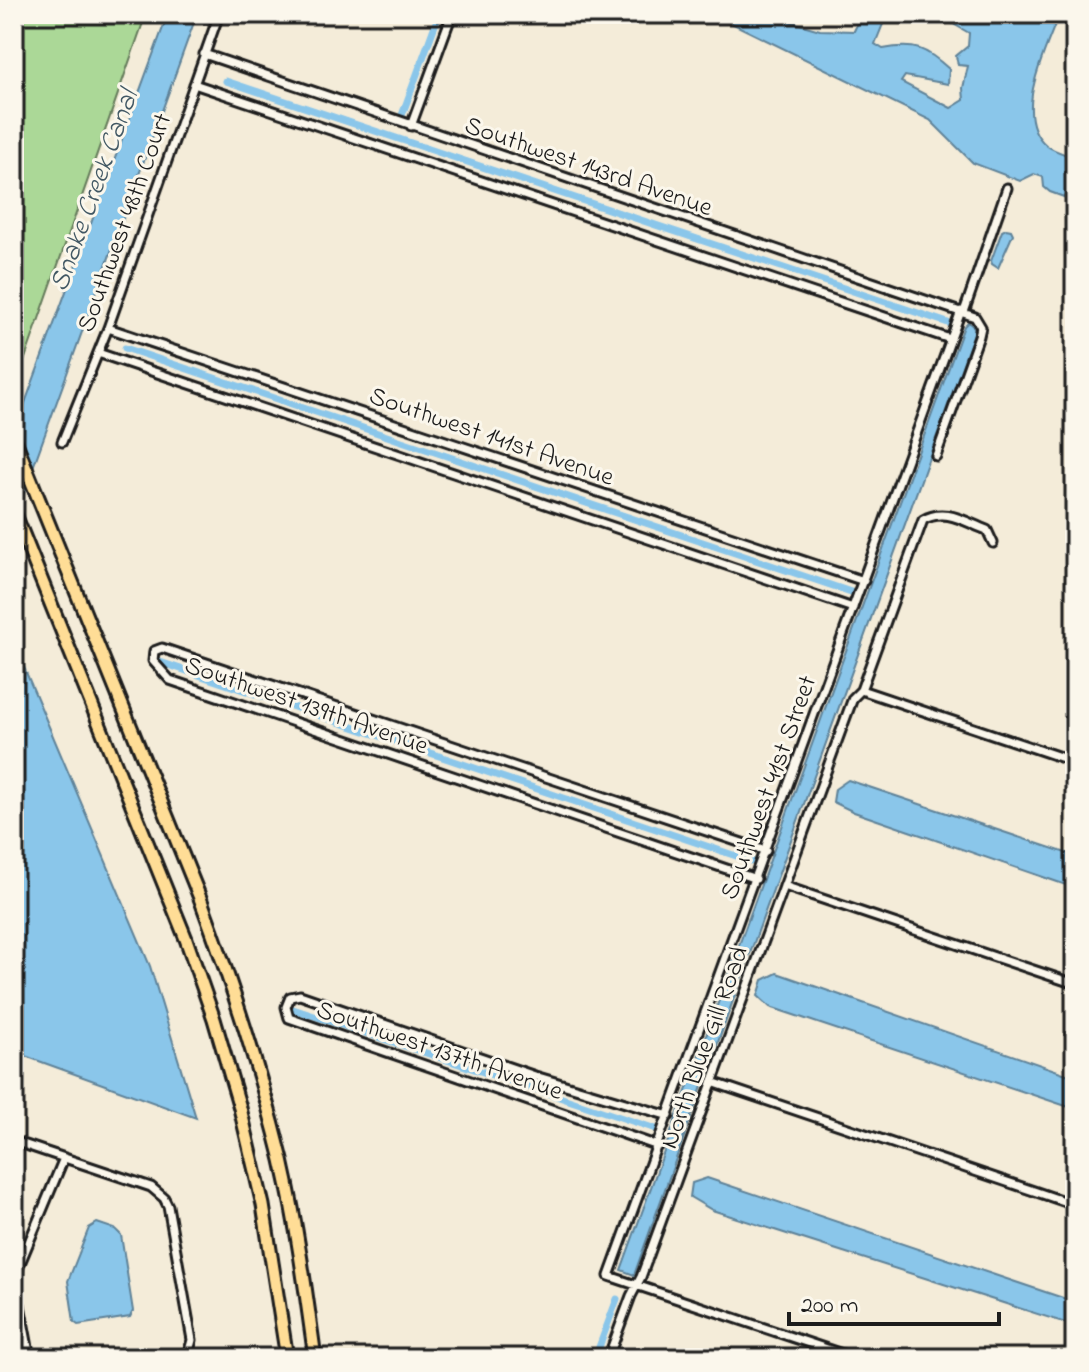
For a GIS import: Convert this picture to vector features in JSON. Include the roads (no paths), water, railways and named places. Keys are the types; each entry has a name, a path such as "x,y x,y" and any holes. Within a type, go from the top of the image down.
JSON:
{"highway":[{"path":"14,438 229,975 283,1163 315,1358"},
{"path":"14,512 186,939 214,1019 240,1108 263,1205 287,1358"}],"street":[{"name":"Southwest 48th Court","path":"62,442 108,328 219,14"},
{"path":"411,126 452,14"},
{"name":"Southwest 143rd Avenue","path":"204,54 962,312"},
{"name":"Southwest 143rd Avenue","path":"194,84 950,339"},
{"name":"Southwest 41st Street","path":"637,1285 609,1276 1007,188"},
{"path":"936,456 979,336 979,322 962,312"},
{"name":"Southwest 141st Avenue","path":"108,328 864,581"},
{"name":"Southwest 141st Avenue","path":"98,353 853,608"},
{"name":"North Blue Gill Road","path":"608,1358 853,698 861,690 923,520 934,514 945,514 987,530 993,543"},
{"name":"Southwest 139th Avenue","path":"756,879 170,680 153,661 154,651 162,648 766,851"},
{"path":"861,690 1075,762"},
{"path":"784,886 1075,984"},
{"name":"Southwest 137th Avenue","path":"658,1146 289,1018 286,1007 290,997 300,995 535,1076 669,1116"},
{"path":"712,1082 1075,1205"},
{"path":"14,1141 158,1191 168,1206 192,1340 187,1358"},
{"path":"30,1358 16,1284 19,1266 64,1158"},
{"path":"637,1285 854,1358"}],"water":[{"path":"168,14 197,14 14,520 14,433"},
{"path":"713,14 764,14 820,30 854,31 862,14 887,14 875,44 883,49 912,47 941,62 949,69 948,84 905,76 901,82 951,108 964,100 968,66 958,65 956,56 968,46 969,33 936,14 1059,14 1034,82 1031,117 1036,132 1046,145 1075,158 1075,201 1050,192 1044,187 1043,177 1034,174 1020,181 973,163 930,120"},
{"path":"1006,229 1013,234 998,268 991,261 1002,231"},
{"path":"968,322 974,327 974,333 634,1275 621,1270"},
{"path":"14,665 23,665 150,966 196,1118 14,1052"},
{"path":"848,780 1075,856 1075,888 833,802 835,789"},
{"path":"777,973 1075,1077 1075,1109 770,1007 758,996 763,980"},
{"path":"707,1178 1075,1302 1075,1326 712,1210 690,1197 692,1183"},
{"path":"97,1223 115,1229 121,1235 133,1311 130,1317 78,1325 74,1322 68,1281 89,1228"}],"waterway":[{"path":"401,118 439,14"},
{"path":"226,81 948,323"},
{"path":"125,348 851,592"},
{"path":"160,662 754,862"},
{"path":"290,1008 656,1129"},
{"path":"595,1358 617,1299"}],"water label":[{"name":"Snake Creek Canal","path":"92,190"}]}
